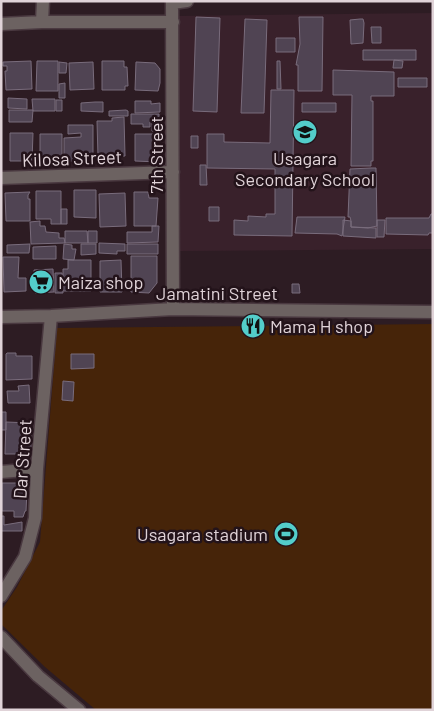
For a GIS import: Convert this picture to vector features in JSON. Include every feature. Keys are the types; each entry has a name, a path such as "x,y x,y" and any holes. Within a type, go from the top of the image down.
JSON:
{"street":[{"path":"42,22 43,1"},
{"path":"172,2 187,1"},
{"name":"7th Street","path":"172,2 173,309"},
{"path":"1,24 42,22 173,22"},
{"name":"Kilosa Street","path":"1,178 173,172"},
{"name":"Jamatini Street","path":"1,317 173,309 433,312"},
{"name":"Dar Street","path":"1,596 25,557 35,518 37,468 51,316"},
{"path":"1,472 37,468"},
{"path":"1,637 38,676 79,710"}],"shaded area":[{"name":"Usagara Secondary School","path":"433,13 433,249 178,251 176,16"},
{"path":"433,324 433,710 96,710 45,667 1,624 1,611 17,587 40,542 57,328"}],"building":[{"path":"196,17 220,18 217,112 193,111"},
{"path":"299,17 323,17 322,91 298,91 298,65 296,65 300,44"},
{"path":"245,19 267,20 264,113 241,113"},
{"path":"363,19 363,43 351,44 350,20"},
{"path":"371,27 381,27 381,43 372,43"},
{"path":"276,38 295,38 295,52 276,52"},
{"path":"363,50 416,50 416,60 363,60"},
{"path":"394,60 403,61 402,68 393,68"},
{"path":"31,61 32,89 6,90 5,71 7,71 7,66 3,66 3,62"},
{"path":"37,61 58,61 58,91 36,91"},
{"path":"102,61 124,61 124,67 127,67 128,86 125,86 125,90 102,90"},
{"path":"277,61 280,61 281,89 277,89"},
{"path":"59,62 67,63 66,73 59,73"},
{"path":"93,62 94,89 70,90 69,63"},
{"path":"136,62 155,63 160,69 158,91 135,90"},
{"path":"333,70 394,72 394,96 371,96 371,101 373,101 373,161 371,161 371,166 351,166 352,95 333,95"},
{"path":"398,78 427,78 427,87 398,87"},
{"path":"65,83 65,98 59,98 59,84"},
{"path":"271,90 294,90 292,236 234,235 234,220 248,221 248,216 266,217 266,214 275,214 275,169 207,168 207,134 224,134 224,142 270,143"},
{"path":"8,98 27,99 27,109 8,108"},
{"path":"32,99 55,99 55,111 33,111"},
{"path":"56,100 62,100 62,111 56,111"},
{"path":"135,101 151,101 151,104 160,103 160,112 135,113"},
{"path":"103,102 103,112 81,111 81,103"},
{"path":"302,103 336,103 336,112 302,112"},
{"path":"9,110 33,110 32,122 9,122"},
{"path":"109,111 128,111 128,116 109,116"},
{"path":"131,114 159,114 159,132 152,131 152,122 150,122 150,127 143,127 143,124 131,124"},
{"path":"124,117 125,156 98,157 97,121 112,121 112,118"},
{"path":"68,125 93,125 93,161 64,161 64,138 81,137 81,133 68,134"},
{"path":"10,133 33,133 32,161 10,161"},
{"path":"40,134 62,134 62,162 40,162"},
{"path":"135,134 160,134 159,162 135,161"},
{"path":"191,136 198,136 198,148 191,148"},
{"path":"200,165 206,165 207,185 200,185"},
{"path":"376,168 377,226 368,228 351,227 350,217 348,217 350,169"},
{"path":"74,190 96,190 96,218 74,217"},
{"path":"36,191 61,191 61,224 51,224 51,219 36,219"},
{"path":"30,192 28,199 30,199 30,221 6,221 5,193"},
{"path":"134,192 148,192 149,198 158,198 156,226 134,226"},
{"path":"125,193 126,226 100,227 99,194"},
{"path":"209,207 219,207 219,221 209,221"},
{"path":"61,209 67,209 67,224 61,224"},
{"path":"433,214 433,233 428,235 386,234 386,218 429,218"},
{"path":"297,217 345,217 342,236 337,234 295,233"},
{"path":"343,220 351,221 351,227 376,228 376,238 343,236"},
{"path":"377,220 385,220 384,237 377,237"},
{"path":"40,221 40,226 45,226 46,232 59,233 59,238 64,238 65,243 31,244 30,222"},
{"path":"152,226 159,226 158,242 127,243 127,232 152,232"},
{"path":"65,231 87,231 88,243 65,243"},
{"path":"88,231 97,231 97,243 88,243"},
{"path":"99,243 125,244 125,251 117,251 117,254 99,253"},
{"path":"30,244 29,253 7,253 7,245"},
{"path":"64,244 72,245 72,249 76,249 74,260 63,259"},
{"path":"81,244 96,244 96,254 81,255"},
{"path":"127,244 158,244 158,254 127,254"},
{"path":"56,246 56,259 33,259 33,247"},
{"path":"131,256 157,256 157,283 149,293 131,292 130,289 126,289 126,280 131,280"},
{"path":"3,257 19,257 18,278 26,278 26,291 4,292"},
{"path":"68,260 91,260 91,291 63,291 63,269 68,269"},
{"path":"121,260 122,292 100,292 100,261"},
{"path":"53,269 54,292 35,293 34,270"},
{"path":"55,273 62,273 63,293 55,293"},
{"path":"292,284 299,284 300,293 292,293"},
{"path":"7,353 16,353 16,356 32,356 32,379 6,380"},
{"path":"71,354 94,354 94,368 71,369"},
{"path":"63,381 74,382 73,401 62,400"},
{"path":"29,385 30,403 8,403 7,391 19,391 18,386"},
{"path":"1,412 6,412 6,430 1,430"},
{"path":"6,422 31,423 31,447 24,454 5,454"},
{"path":"2,483 20,483 27,490 26,511 23,517 14,517 14,511 2,511"},
{"path":"1,516 4,516 4,525 22,522 22,531 1,531"}],"place":[{"name":"Usagara Secondary School","path":"305,132"},
{"name":"Maiza shop","path":"41,282"},
{"name":"Mama H shop","path":"253,326"},
{"name":"Usagara stadium","path":"286,534"}]}
